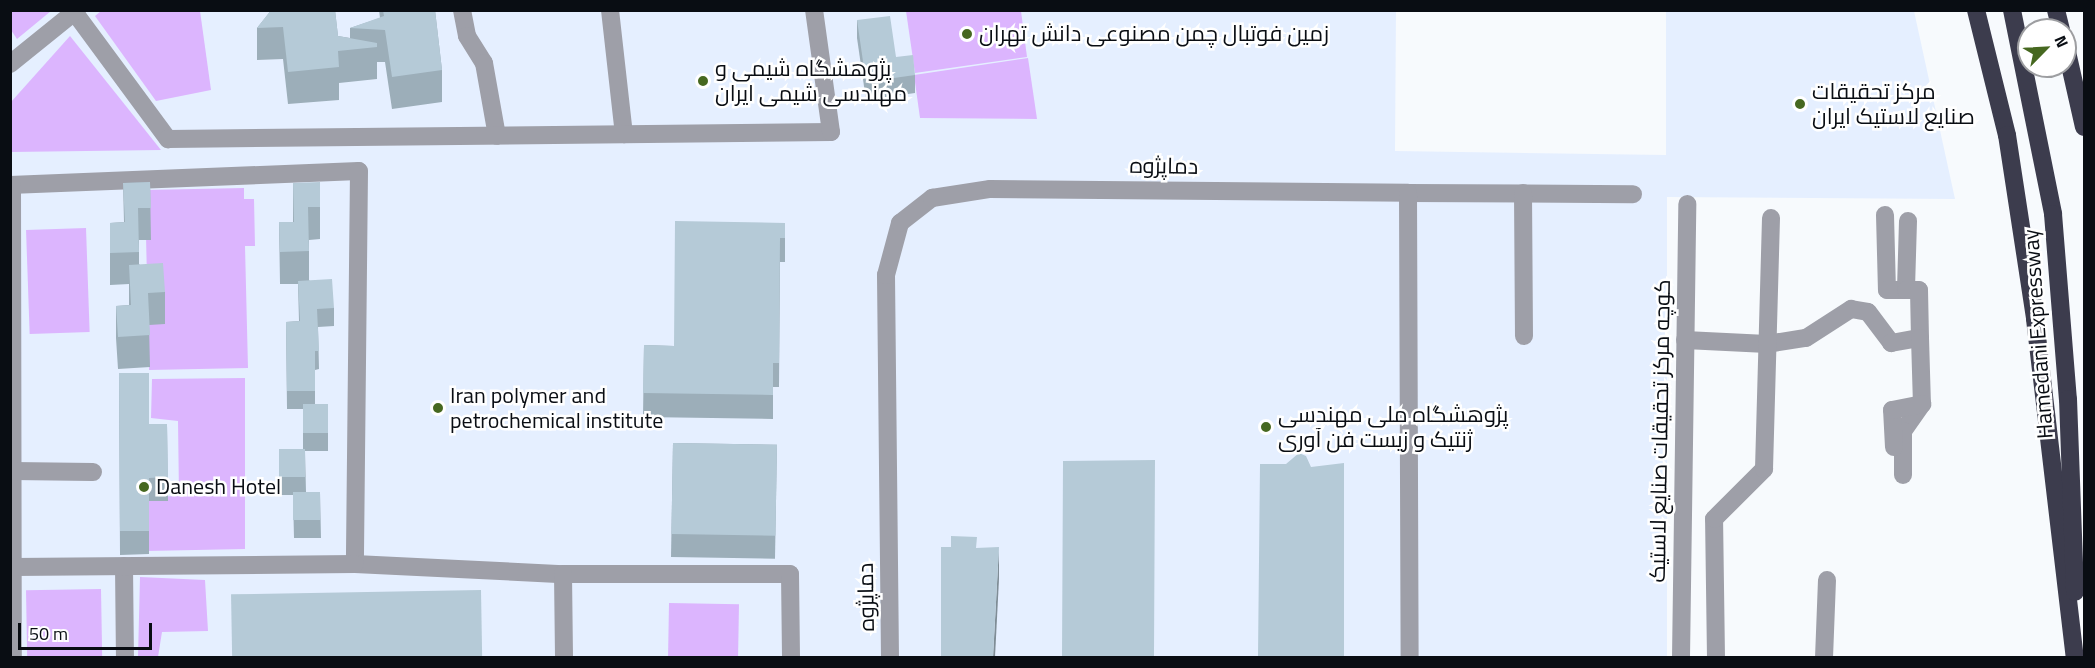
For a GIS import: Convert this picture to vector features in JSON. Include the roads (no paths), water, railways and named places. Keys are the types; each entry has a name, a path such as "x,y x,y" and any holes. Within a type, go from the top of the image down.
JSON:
{"highway":[{"path":"1977,10 2009,147 2039,351 2075,657"},
{"name":"Hamedani Expressway","path":"2012,10 2051,202 2062,303 2075,657"},
{"path":"2073,78 2085,127"}],"street":[{"path":"462,10 467,36 484,63 497,136"},
{"path":"610,10 624,134"},
{"path":"10,64 76,12 168,139 831,132 814,10"},
{"path":"13,657 11,185 359,171 355,564"},
{"name":"دماپژوه","path":"890,657 886,275 900,223 932,198 990,189 1633,194"},
{"path":"1408,193 1410,657"},
{"path":"1523,193 1524,336"},
{"name":"کوچه مرکز تحقیقات صنایع لاستیک","path":"1681,657 1687,204"},
{"path":"1885,215 1887,290 1919,290 1922,404 1892,410 1899,474"},
{"path":"1716,657 1714,519 1764,469 1770,218"},
{"path":"1906,290 1908,220"},
{"path":"1685,340 1767,344 1806,338 1851,309 1868,312 1892,343 1920,338"},
{"path":"13,471 93,472"},
{"path":"13,567 355,564 563,574 790,574 791,657"},
{"path":"124,566 125,657"},
{"path":"563,574 564,657"},
{"path":"1824,657 1827,580"}],"place":[{"name":"زمین فوتبال چمن مصنوعی دانش تهران","path":"967,34"},
{"name":"پژوهشگاه شیمی و مهندسی شیمی ایران","path":"703,81"},
{"name":"مرکز تحقیقات صنایع لاستیک ایران","path":"1800,104"},
{"name":"Iran polymer and petrochemical institute","path":"438,408"},
{"name":"پژوهشگاه ملی مهندسی ژنتیک و زیست فن آوری","path":"1266,427"},
{"name":"Danesh Hotel","path":"144,487"}]}
